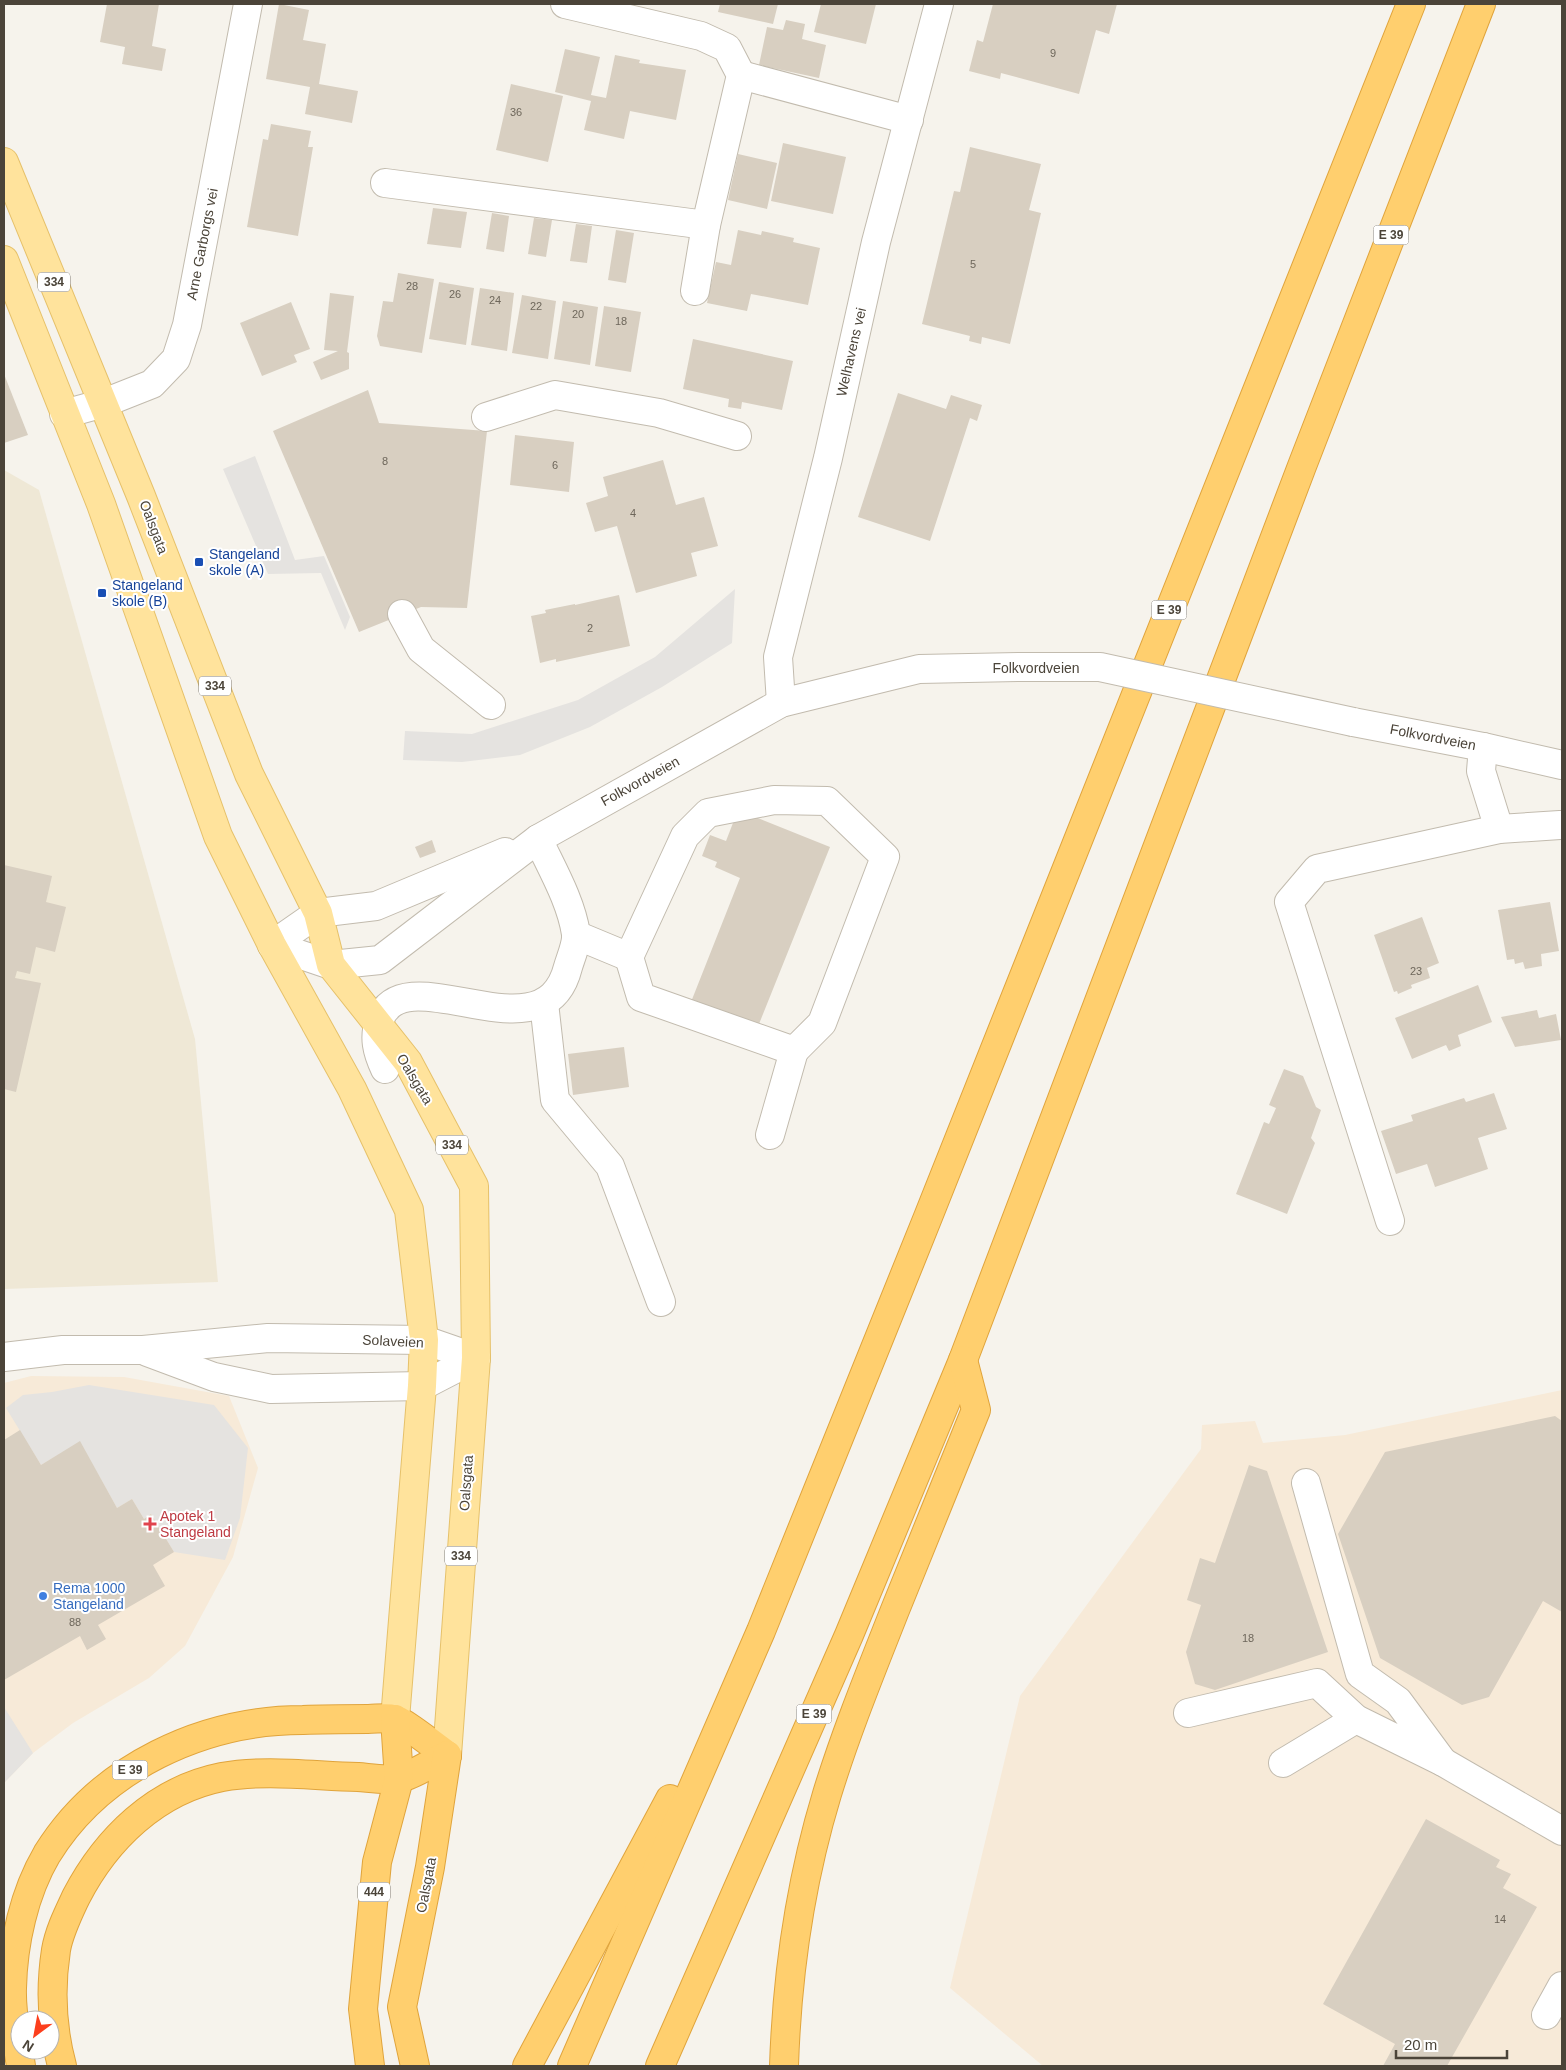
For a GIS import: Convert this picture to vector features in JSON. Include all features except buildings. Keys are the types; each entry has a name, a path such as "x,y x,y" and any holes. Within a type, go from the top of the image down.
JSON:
{"highway":[{"name":"E 39","path":"572,2066 761,1631 932,1208 1411,4"},
{"name":"E 39","path":"660,2066 849,1635 964,1360 1295,484 1481,4"},
{"name":"E 39","path":"784,2066 791,1963 809,1863 827,1795 847,1734 976,1410 964,1360"},
{"name":"E 39","path":"527,2066 761,1631"},
{"name":"E 39","path":"22,2066 14,2030 12,1989 15,1948 22,1914 47,1854 68,1826 110,1783 141,1763 178,1744 214,1732 272,1720 395,1719"},
{"path":"62,2066 57,2048 53,2015 53,1979 56,1948 66,1916 82,1886 100,1857 118,1835 163,1799 189,1786 222,1777 256,1774 399,1778 447,1755 395,1719"},
{"name":"444","path":"370,2066 362,2009 377,1862 399,1778 395,1719"},
{"name":"Oalsgata","path":"412,2056 402,2007 430,1866 447,1755"}],"main road":[{"name":"Oalsgata","path":"4,162 104,403 249,774 318,913 331,965 408,1062 474,1186 476,1358 447,1755"},
{"name":"334","path":"4,260 101,504 218,836 272,945 352,1089 408,1210 424,1340 422,1386 395,1719"}],"street":[{"name":"Arne Garborgs vei","path":"64,414 104,403 152,384 176,359 187,325 248,4"},
{"path":"565,4 701,36 728,48 740,75 706,225 695,292"},
{"name":"Welhavens vei","path":"781,702 778,657 828,458 876,242 939,4"},
{"path":"740,75 909,120"},
{"path":"385,183 706,225"},
{"path":"486,417 555,395 659,413 737,436"},
{"path":"402,614 420,649 491,705"},
{"name":"Folkvordveien","path":"272,945 318,913 376,906 538,838 781,702 919,669 1100,668 1353,722 1484,747 1562,765"},
{"path":"1484,747 1481,771 1499,829"},
{"path":"770,1134 794,1051 822,1023 885,857 827,801 774,800 708,813 685,836 629,956 641,997 794,1051"},
{"path":"1390,1221 1289,902 1317,869 1499,829 1560,825"},
{"path":"385,1069 378,1052 375,1030 383,1010 398,999 420,996 520,1010 544,1003 557,991 567,972 576,936 568,903 538,838"},
{"name":"Folkvordveien","path":"272,945 331,965 380,960 538,838"},
{"path":"576,936 629,956"},
{"path":"544,1003 555,1100 610,1166 661,1302"},
{"name":"Solaveien","path":"4,1357 63,1350 143,1350 268,1338 424,1340 476,1358"},
{"name":"Solaveien","path":"143,1350 214,1377 271,1389 422,1386 476,1358"},
{"path":"1306,1482 1360,1674 1398,1701 1443,1762"},
{"path":"1188,1714 1317,1683 1356,1719 1443,1762 1562,1831"},
{"path":"1283,1763 1356,1719"},
{"path":"1546,2015 1562,1986"}],"shaded area":[{"path":"255,456 295,560 324,556 350,617 345,630 321,573 268,574 223,469"},
{"path":"4,470 39,490 195,1039 218,1282 4,1289"},
{"path":"735,589 732,643 662,687 590,727 520,755 462,762 403,760 405,731 472,734 578,700 655,657"},
{"path":"31,1376 124,1377 229,1396 258,1468 233,1557 185,1646 149,1678 73,1723 33,1753 4,1783 4,1383"},
{"path":"89,1385 214,1405 248,1448 240,1518 225,1560 174,1552 151,1514 144,1519 132,1499 117,1508 80,1442 41,1465 6,1408 23,1395"},
{"path":"1562,1390 1562,2066 1043,2066 950,1988 1020,1696 1201,1449 1202,1425 1255,1421 1263,1443 1345,1435"},
{"path":"4,1707 33,1753 4,1783"}],"place":[{"name":"Stangeland skole (A)","path":"199,562"},
{"name":"Stangeland skole (B)","path":"102,593"},
{"name":"Apotek 1 Stangeland","path":"150,1524"},
{"name":"Rema 1000 Stangeland","path":"43,1596"}]}
